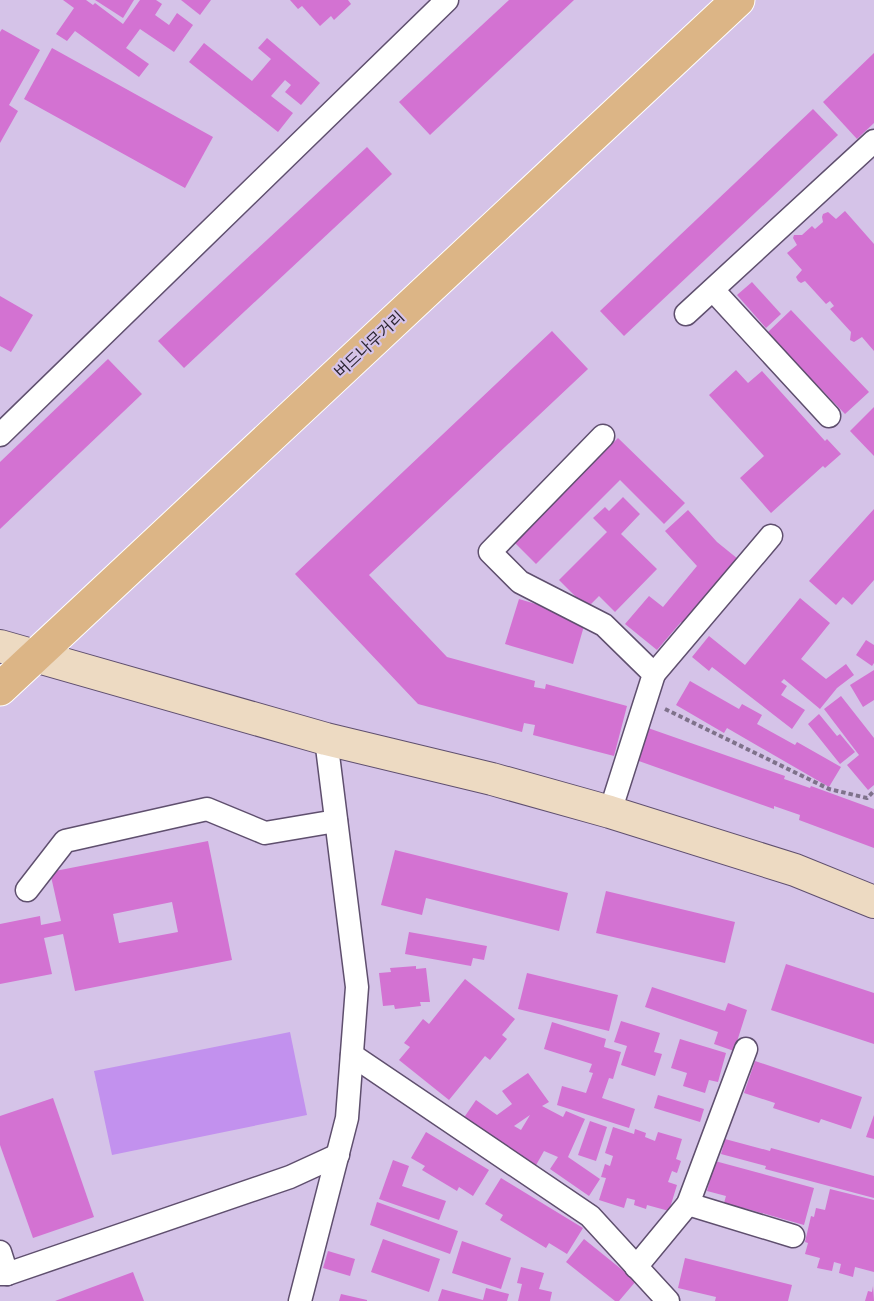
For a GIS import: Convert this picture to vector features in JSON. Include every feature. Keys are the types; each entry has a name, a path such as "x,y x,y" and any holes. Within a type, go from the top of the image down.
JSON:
{"main road":[{"name":"버드나무거리","path":"0,689 738,0"},
{"path":"0,646 326,739 492,779 610,812 795,870 874,902"}],"street":[{"path":"0,435 447,0"},
{"path":"687,314 874,141"},
{"path":"713,290 829,416"},
{"path":"603,436 490,552 520,582 604,625 654,674"},
{"path":"610,812 654,674 771,536"},
{"path":"300,1301 347,1118 357,987 326,739"},
{"path":"27,890 65,841 207,809 265,833 336,821"},
{"path":"636,1267 688,1204 746,1049"},
{"path":"352,1055 590,1216 668,1301"},
{"path":"0,1252 4,1274 290,1177 338,1155"},
{"path":"688,1204 794,1236"}],"path":[{"path":"646,699 829,789 867,798 874,791"}],"shaded area":[{"path":"290,1032 307,1115 112,1155 94,1071"}],"building":[{"path":"63,0 86,0 93,5 95,3 123,24 140,0 156,0 162,4 155,15 169,25 177,13 193,25 174,52 140,29 126,48 149,64 139,77 75,31 67,41 56,34 74,8"},
{"path":"95,0 134,0 123,18"},
{"path":"181,0 211,0 200,15"},
{"path":"290,0 348,0 351,4 334,20 331,16 320,26 302,6 298,9"},
{"path":"509,0 574,0 430,135 399,102"},
{"path":"2,29 40,50 9,105 18,111 0,143 0,32"},
{"path":"267,38 320,83 301,105 285,92 291,85 285,80 271,96 293,113 278,132 189,62 204,43 252,81 271,59 258,48"},
{"path":"52,48 213,137 185,188 24,99"},
{"path":"874,53 874,123 857,139 823,102"},
{"path":"813,109 838,135 624,336 600,311"},
{"path":"367,147 392,174 184,368 158,341"},
{"path":"845,211 874,244 874,351 862,337 854,342 850,340 851,332 830,309 834,306 830,301 826,304 805,281 801,283 798,281 796,277 802,270 787,253 797,245 793,238 794,235 802,235 812,226 815,229 823,222 823,214 828,212 836,219"},
{"path":"752,282 781,314 766,328 737,295"},
{"path":"0,296 33,315 11,352 0,346"},
{"path":"791,310 869,392 845,414 816,384 812,387 793,366 796,363 768,332"},
{"path":"552,331 588,369 369,575 447,657 535,681 534,687 545,689 546,684 627,706 614,756 533,735 535,725 524,723 522,732 418,704 295,574"},
{"path":"108,359 142,394 0,529 0,462"},
{"path":"736,370 748,383 762,371 825,441 827,439 841,454 825,468 823,466 771,513 740,478 764,456 709,395"},
{"path":"874,407 874,456 850,431"},
{"path":"618,438 685,503 664,524 620,480 536,564 514,542"},
{"path":"623,497 640,514 621,534 657,569 615,612 599,596 587,608 559,580 607,532 593,518 605,507 609,511"},
{"path":"874,509 874,580 852,605 843,597 836,605 809,581"},
{"path":"688,510 717,542 738,559 683,624 681,622 657,650 625,624 649,596 663,607 697,566 665,531"},
{"path":"800,598 830,623 801,659 826,679 846,664 854,675 837,688 820,709 784,679 781,682 787,686 781,695 805,710 792,729 712,667 709,671 692,657 709,636 745,665"},
{"path":"519,599 586,619 573,664 505,644"},
{"path":"866,640 874,645 872,666 856,655"},
{"path":"874,670 874,700 863,707 850,685"},
{"path":"690,681 739,709 742,704 762,715 757,724 795,745 797,742 841,767 829,787 727,728 724,733 676,705"},
{"path":"841,696 874,738 874,785 868,790 847,765 859,755 824,709"},
{"path":"819,714 837,736 840,734 855,752 840,764 808,724"},
{"path":"648,728 785,776 784,779 810,788 811,786 874,809 874,848 799,820 800,815 774,806 774,809 636,760"},
{"path":"208,841 232,960 75,991 63,934 44,938 52,974 0,984 0,924 40,916 41,925 61,921 50,872","holes":["172,902 178,932 119,943 113,914"]},
{"path":"395,850 568,893 559,931 426,898 422,915 381,905"},
{"path":"606,891 735,922 725,963 596,933"},
{"path":"409,932 487,946 484,960 473,958 471,966 405,954"},
{"path":"786,964 874,993 874,1044 771,1010"},
{"path":"416,966 416,969 426,968 430,1002 420,1002 421,1006 395,1009 394,1005 383,1006 379,973 391,972 390,968"},
{"path":"527,973 618,995 609,1031 518,1009"},
{"path":"465,979 515,1019 502,1035 507,1039 490,1060 485,1056 449,1100 399,1060 410,1047 404,1043 423,1019 429,1024"},
{"path":"652,987 725,1011 728,1003 747,1010 734,1051 714,1044 718,1032 645,1007"},
{"path":"621,1021 660,1033 654,1052 662,1054 655,1076 621,1065 627,1046 614,1042"},
{"path":"552,1022 606,1039 604,1047 621,1052 613,1079 609,1078 602,1098 635,1109 629,1128 557,1105 562,1086 586,1093 593,1073 589,1072 592,1064 544,1049"},
{"path":"680,1039 726,1053 718,1082 709,1080 705,1093 683,1086 687,1073 671,1068"},
{"path":"755,1061 862,1097 851,1129 821,1119 819,1123 773,1108 775,1103 744,1093"},
{"path":"528,1073 549,1102 542,1106 563,1117 566,1111 585,1119 568,1157 600,1179 589,1196 550,1169 558,1157 544,1151 535,1167 463,1119 476,1100 497,1115 512,1104 502,1091","holes":["530,1115 521,1130 514,1126"]},
{"path":"658,1095 704,1109 700,1122 654,1108"},
{"path":"53,1098 94,1217 33,1238 0,1145 0,1116"},
{"path":"874,1115 874,1139 866,1137"},
{"path":"590,1121 607,1127 596,1161 578,1155"},
{"path":"613,1127 634,1134 635,1129 646,1133 645,1137 655,1141 658,1132 682,1139 676,1159 681,1161 677,1173 672,1171 668,1182 677,1185 669,1211 647,1205 646,1209 634,1205 635,1200 627,1198 624,1208 599,1200 606,1178 601,1177 605,1164 610,1166 613,1156 605,1153"},
{"path":"426,1132 489,1170 473,1196 459,1187 457,1191 422,1170 425,1166 411,1158"},
{"path":"725,1139 770,1151 771,1148 874,1176 874,1198 765,1169 766,1166 721,1154"},
{"path":"393,1160 409,1166 402,1186 446,1201 439,1220 379,1199"},
{"path":"715,1161 814,1188 804,1225 744,1208 742,1216 722,1210 726,1196 707,1191"},
{"path":"501,1178 583,1228 567,1254 549,1243 546,1248 500,1220 503,1215 485,1204"},
{"path":"830,1189 874,1200 874,1272 855,1267 853,1277 839,1273 841,1264 834,1262 832,1271 817,1268 820,1258 805,1254 808,1243 805,1242 811,1216 814,1217 816,1208 825,1210"},
{"path":"377,1202 458,1231 450,1254 370,1225"},
{"path":"383,1239 440,1259 429,1292 371,1272"},
{"path":"584,1239 636,1281 619,1301 615,1301 566,1262"},
{"path":"462,1241 511,1258 501,1289 452,1273"},
{"path":"328,1251 355,1259 350,1276 323,1268"},
{"path":"685,1258 792,1285 788,1301 715,1301 716,1297 678,1288"},
{"path":"521,1267 544,1273 539,1289 552,1292 550,1301 518,1301 522,1284 517,1283"},
{"path":"133,1272 144,1301 55,1301"},
{"path":"873,1286 874,1301 865,1301 868,1291 872,1292"},
{"path":"486,1288 509,1294 507,1301 438,1301 442,1289 483,1300"},
{"path":"341,1294 367,1300 367,1301 339,1301"}]}
